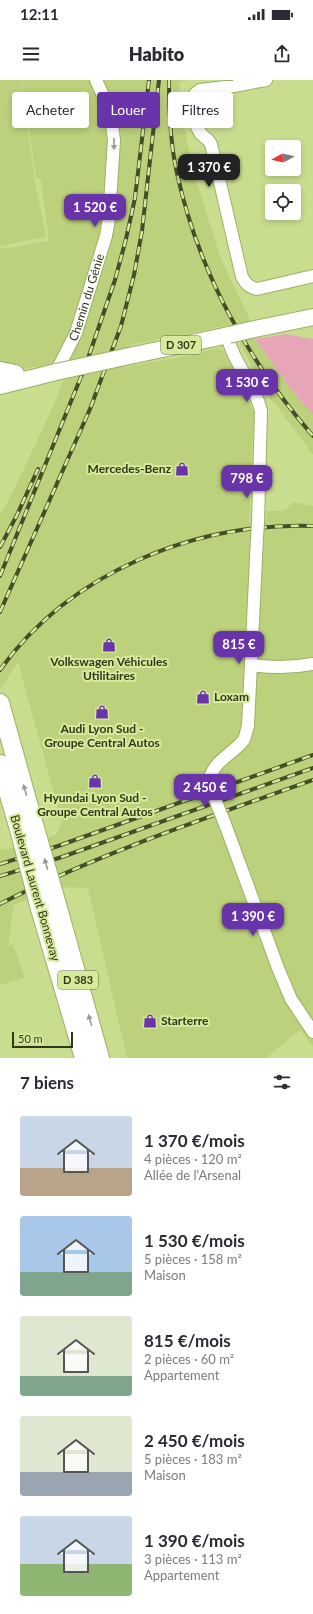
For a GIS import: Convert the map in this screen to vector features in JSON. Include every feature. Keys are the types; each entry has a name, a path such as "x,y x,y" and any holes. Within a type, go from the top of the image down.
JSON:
{"highway":[{"name":"Boulevard Laurent Bonnevay","path":"0,703 28,830 48,905 84,1058"},
{"name":"Boulevard Laurent Bonnevay","path":"0,764 7,788 28,830"},
{"path":"0,771 7,788"},
{"name":"Boulevard Laurent Bonnevay","path":"48,905 100,1058"}],"main road":[{"name":"D 307","path":"0,386 56,372 313,317"},
{"name":"D 307","path":"5,373 56,372"}],"street":[{"name":"Chemin du Génie","path":"56,372 76,333 106,236 109,218 114,140 110,111 96,80"},
{"path":"266,80 200,90 195,94 193,100 197,127 200,134 211,144 242,277 246,283 250,287 257,289 313,276"},
{"path":"228,335 232,351 259,400 262,411 258,523 248,726 244,740 218,762 208,782 278,968 292,999 312,1028"},
{"path":"251,665 270,668 291,668 313,664"}],"shaded area":[{"path":"0,80 21,80 23,92 12,92 12,128 28,128 35,181 46,237 0,246"},
{"path":"22,80 190,80 179,82 180,92 168,92 168,128 185,128 193,170 221,259 250,320 248,324 252,335 293,392 313,415 313,455 274,402 272,402 240,344 240,340 229,325 130,345 125,363 126,367 196,354 217,348 223,350 254,412 249,522 266,521 267,511 284,511 294,502 313,506 313,1046 300,1030 266,1058 127,1058 88,888 54,887 14,905 8,946 13,944 25,978 0,985 0,848 5,850 56,835 62,822 18,662 0,689 0,515 13,492 55,402 70,361 18,370 0,367 0,249 49,241 41,179 36,178 29,128 89,128 89,92 24,92"},
{"path":"286,334 313,339 313,415 293,392 255,339"}],"railway":[{"path":"0,576 85,367 115,280 135,198 149,80"},
{"path":"0,612 90,409 121,326 134,275 142,231 159,80"},
{"path":"169,80 170,127 177,173 186,209 212,280 228,313 267,377 313,436"},
{"path":"0,547 17,515 38,469"},
{"path":"0,670 29,636 62,606 99,580 139,560 181,544 225,533 269,527 313,526"},
{"path":"0,864 58,846 313,755"},
{"path":"0,876 62,857 313,768"},
{"path":"0,904 76,868 115,852 313,780"}],"place":[{"name":"Mercedes-Benz","path":"182,469"},
{"name":"Volkswagen Véhicules Utilitaires","path":"109,645"},
{"name":"Loxam","path":"203,697"},
{"name":"Audi Lyon Sud - Groupe Central Autos","path":"102,712"},
{"name":"Hyundai Lyon Sud - Groupe Central Autos","path":"95,781"},
{"name":"Starterre","path":"150,1021"}]}
